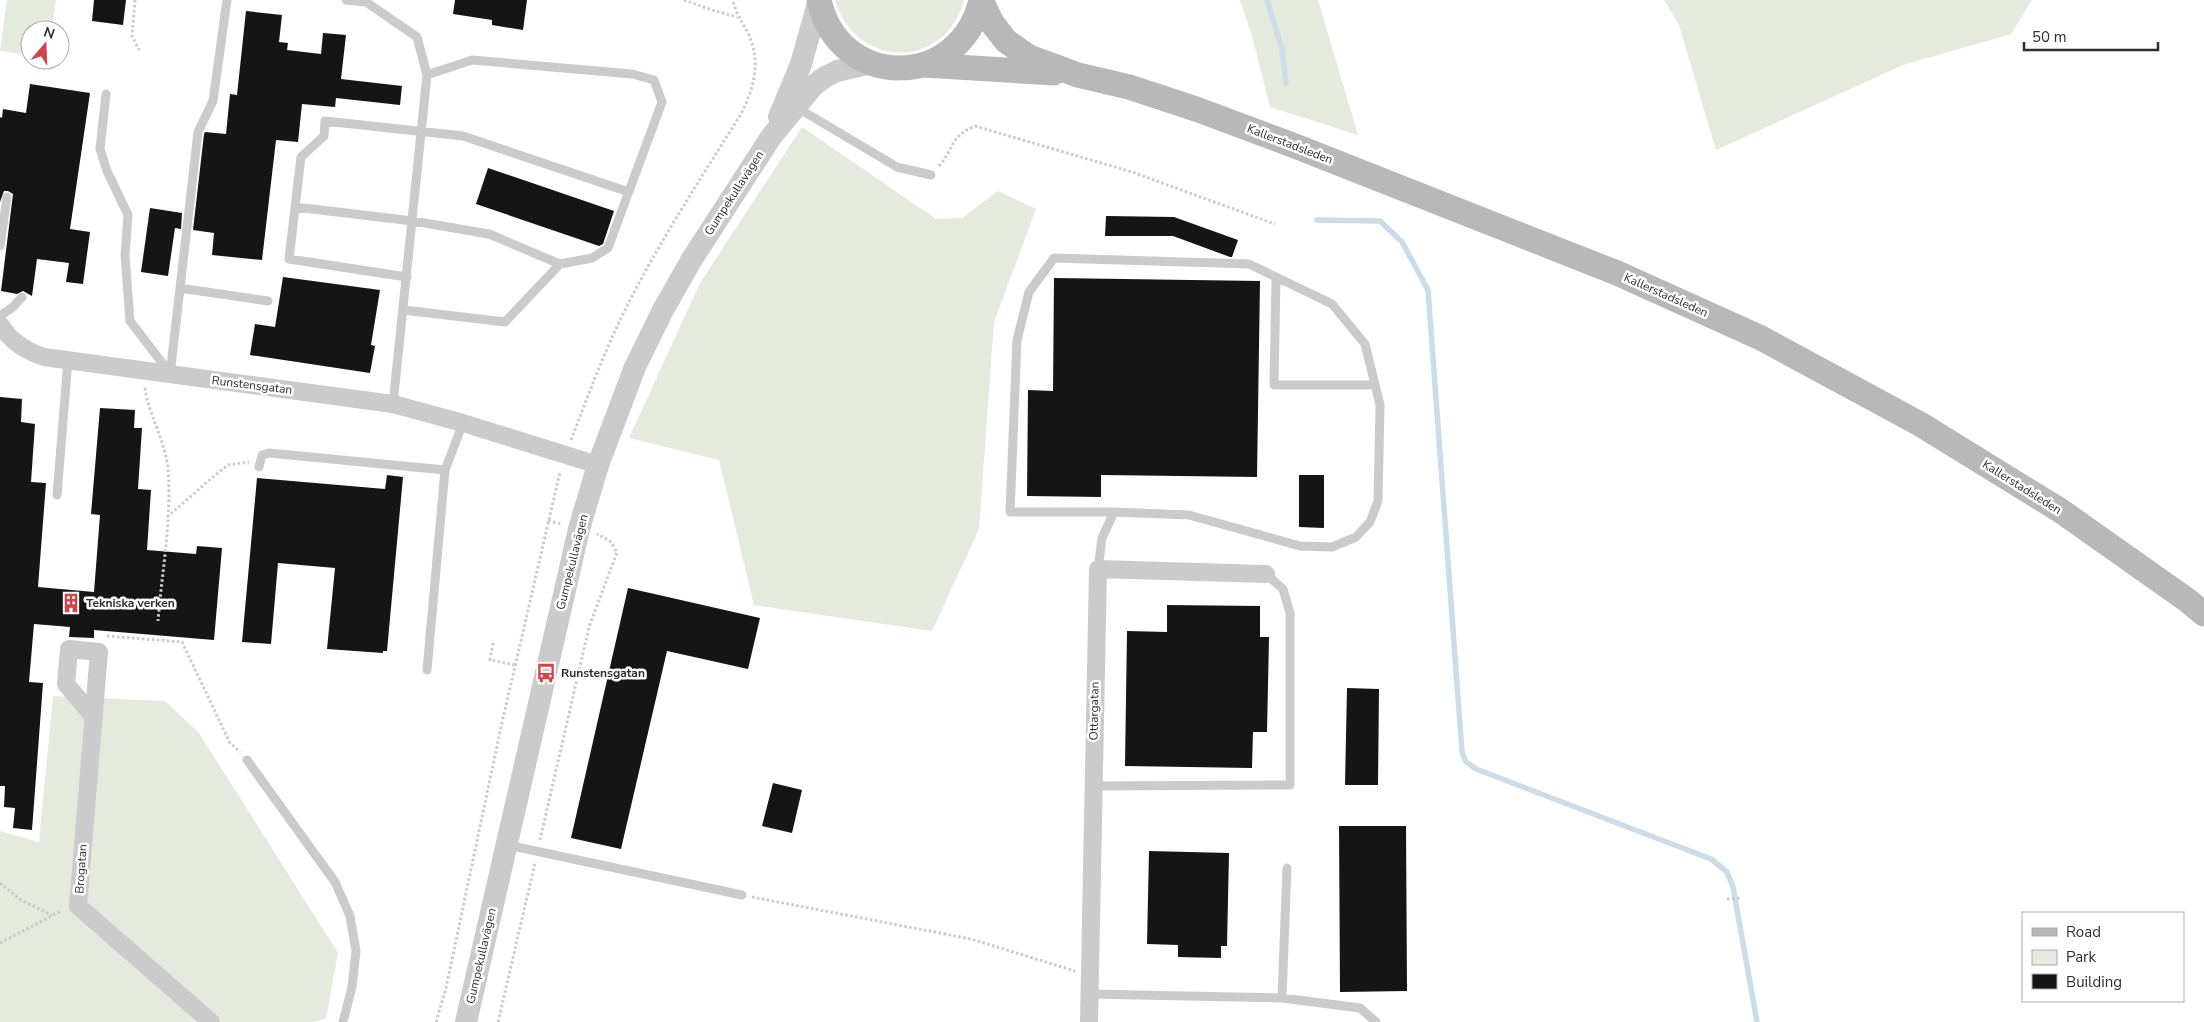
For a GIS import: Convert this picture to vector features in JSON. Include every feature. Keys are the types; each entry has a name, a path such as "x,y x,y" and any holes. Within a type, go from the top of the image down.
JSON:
{"main road":[{"path":"819,0 825,19 836,38 852,53 872,63 897,68 922,65 944,56 961,41 974,22 981,0"},
{"name":"Kallerstadsleden","path":"981,0 992,23 1006,41 1029,57 1078,75 1129,87 1196,109 1296,146 1617,273 1761,338 1920,424 2061,511 2204,614"},
{"name":"Kallerstadsleden","path":"922,65 1078,75"}],"street":[{"name":"Gumpekullavägen","path":"771,136 801,64 819,0"},
{"name":"Gumpekullavägen","path":"466,1022 579,529 598,465 635,367 663,310 697,251 771,136 813,86 824,76 872,63"},
{"name":"Runstensgatan","path":"0,324 10,337 33,353 145,371 393,404 463,423 598,465"},
{"path":"1098,569 1266,574"},
{"name":"Ottargatan","path":"1089,1022 1098,569"},
{"path":"93,716 66,684 70,649 99,652"},
{"name":"Brogatan","path":"99,652 78,906 211,1022"}],"lane":[{"path":"170,374 198,132 213,100 227,0"},
{"path":"346,0 366,1 417,37 427,74 393,404"},
{"path":"295,207 413,221 490,234 560,264 592,258 608,248 662,102 654,80 632,74 472,60 427,74"},
{"path":"106,94 100,149 128,215 125,255 130,321 170,374"},
{"path":"796,107 896,168 931,175"},
{"path":"407,277 289,259 301,157 324,136 326,121 463,136 629,192"},
{"path":"0,246 7,197"},
{"path":"1054,258 1249,264 1332,304 1365,344 1375,385 1380,405 1378,501 1370,522 1356,537 1332,547 1300,546 1189,515 1114,512 1010,512 1017,340 1029,292 1054,258"},
{"path":"404,310 505,322 560,264"},
{"path":"1276,278 1274,385 1375,385"},
{"path":"180,288 268,301"},
{"path":"0,316 13,307 22,297"},
{"path":"57,495 68,360"},
{"path":"427,670 445,470 463,423"},
{"path":"259,464 262,455 269,453 445,470"},
{"path":"1098,569 1102,538 1114,512"},
{"path":"1093,786 1290,785 1290,613 1283,589 1266,574"},
{"path":"247,760 335,882 350,916 356,951 352,987 343,1022"},
{"path":"506,845 742,895"},
{"path":"1282,998 1287,868"},
{"path":"1090,994 1282,998 1360,1008 1376,1022"}],"path":[{"path":"135,0 132,36 139,50"},
{"path":"684,0 737,17 733,0"},
{"path":"931,175 944,160 952,142 962,131 975,126 1132,172 1275,224"},
{"path":"145,371 146,398 164,448 168,468 167,518 158,621"},
{"path":"167,518 228,465 240,462 259,464"},
{"path":"498,1022 589,627 616,552 610,541 604,536 548,521"},
{"path":"99,652 107,636 182,642 230,743 247,760"},
{"path":"493,643 490,660 515,665"},
{"path":"0,883 21,900 52,915"},
{"path":"742,895 971,939 1090,976"},
{"path":"1727,899 1742,898"},
{"path":"0,943 52,915 78,906"}],"green space":[{"path":"7,0 56,0 53,20 20,20 20,54 0,51"},
{"path":"835,0 964,0 954,23 939,40 920,49 900,52 880,49 861,39 846,23"},
{"path":"1240,0 1318,0 1358,135 1270,107 1252,36"},
{"path":"1664,0 2032,0 2011,34 1903,65 1716,150 1679,25"},
{"path":"802,127 936,219 962,218 998,191 1036,209 994,322 979,529 932,631 754,605 719,460 629,438 700,283"},
{"path":"53,696 165,701 199,733 338,953 326,1019 313,1022 0,1022 0,831 39,842"}],"building":[{"path":"94,0 126,0 123,25 92,21"},
{"path":"455,0 527,0 523,30 492,25 492,20 453,14"},
{"path":"246,11 282,15 279,42 288,43 287,50 321,54 323,33 346,35 341,79 402,86 400,105 336,98 335,107 302,104 298,142 276,140 262,260 212,255 214,233 193,230 204,134 205,132 226,134 230,94 237,95"},
{"path":"30,84 90,93 70,229 90,232 83,284 66,282 69,263 37,259 32,296 23,291 17,294 1,291 13,194 4,191 0,202 0,117 2,118 3,109 26,113"},
{"path":"488,168 614,211 603,244 599,246 476,204"},
{"path":"150,208 182,213 181,229 175,228 168,276 141,272"},
{"path":"1106,216 1174,217 1238,240 1232,257 1230,257 1173,236 1105,236"},
{"path":"283,277 380,290 371,345 375,346 370,373 250,355 255,324 275,327"},
{"path":"1054,278 1260,281 1257,477 1101,475 1101,497 1027,496 1028,390 1053,391"},
{"name":"Tekniska verken","path":"0,397 22,399 21,422 35,424 31,482 46,483 38,587 94,592 100,515 91,514 100,408 135,410 134,428 142,428 138,489 151,490 147,550 196,554 197,546 222,548 214,640 94,630 94,638 69,637 70,627 34,624 29,682 43,683 32,830 13,828 15,808 4,807 5,786 0,786"},
{"path":"387,475 403,477 387,651 383,651 383,653 327,649 335,568 278,563 271,644 242,642 257,478 385,489"},
{"path":"1299,475 1324,475 1324,528 1299,527"},
{"path":"628,588 760,618 748,669 667,651 621,849 571,838"},
{"path":"1167,605 1260,606 1260,637 1269,637 1267,732 1253,732 1252,768 1125,766 1127,631 1167,632"},
{"path":"1347,688 1379,689 1378,785 1345,785"},
{"path":"773,783 802,790 792,833 762,826"},
{"path":"1339,826 1406,826 1407,991 1340,992"},
{"path":"1149,851 1229,853 1227,946 1221,946 1221,958 1178,957 1178,945 1147,944"}],"waterway":[{"path":"1267,0 1282,49 1286,83"},
{"path":"1317,220 1380,221 1402,242 1428,290 1462,752 1466,762 1476,769 1711,859 1727,872 1733,887 1757,1022"}],"place":[{"name":"Tekniska verken","path":"71,603"},
{"name":"Runstensgatan","path":"546,673"}]}
